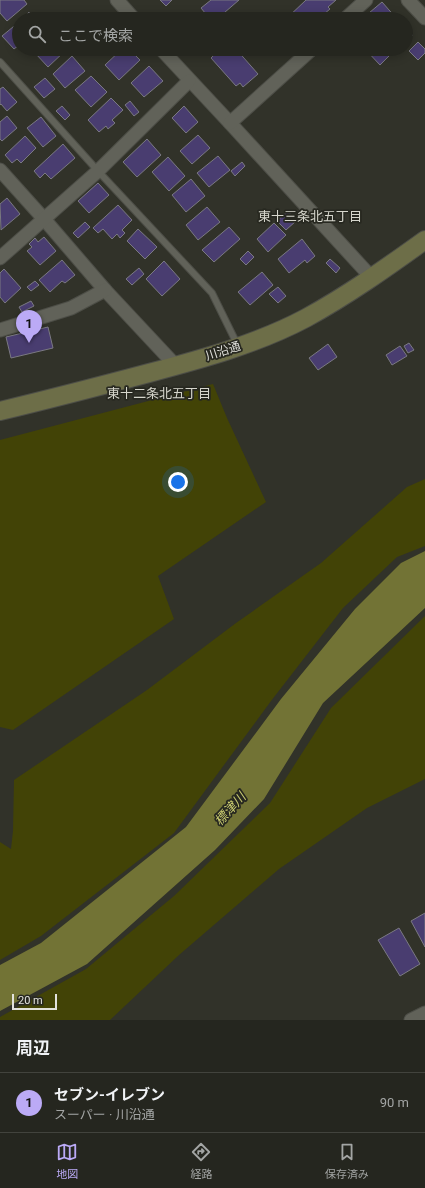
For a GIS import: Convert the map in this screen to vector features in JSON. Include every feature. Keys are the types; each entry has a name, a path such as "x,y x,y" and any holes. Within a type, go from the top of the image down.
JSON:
{"street":[{"path":"117,0 128,12"},
{"path":"353,12 366,0"},
{"path":"408,0 425,18"},
{"path":"167,56 372,278"},
{"path":"230,123 304,56"},
{"path":"0,258 98,171 190,81"},
{"path":"0,170 105,290 176,366"},
{"name":"川沿通","path":"0,411 176,366 238,347 306,318 372,278 425,240"},
{"path":"0,330 71,308 105,290"},
{"path":"411,1020 425,1013"}],"lane":[{"path":"0,62 98,171 212,292 238,347"}],"shaded area":[{"path":"213,384 266,502 158,576 174,619 13,730 0,727 0,440"},
{"path":"425,479 425,546 397,557 343,608 271,701 174,833 41,936 0,960 0,842 11,849 13,831 14,780 147,690 236,623 321,563 407,487"},
{"path":"425,616 425,779 367,808 279,869 179,955 110,1020 0,1020 0,1017 86,969 174,896 270,803 331,708"}],"water":[{"name":"標津川","path":"425,551 425,608 323,703 264,799 215,850 87,964 0,1011 0,965 41,943 186,827 281,699 355,609 401,563"}],"building":[{"path":"0,0 24,0 27,4 18,12 12,12 12,17 7,21 0,13"},
{"path":"160,0 172,0 166,6"},
{"path":"211,0 239,0 225,12 204,12 201,8"},
{"path":"306,0 336,0 328,7 330,9 326,12 293,12"},
{"path":"382,2 391,12 370,12"},
{"path":"12,28 12,47 2,36"},
{"path":"418,42 425,49 425,53 418,60 413,55 413,47"},
{"path":"38,56 60,56 48,67"},
{"path":"72,56 85,71 65,88 53,74"},
{"path":"115,56 136,56 140,60 119,80 105,65"},
{"path":"213,56 242,56 258,74 243,87 240,83 236,86 211,58"},
{"path":"372,56 389,56 380,65"},
{"path":"149,66 163,81 144,97 131,83"},
{"path":"91,76 107,92 91,107 75,90"},
{"path":"45,78 55,89 44,98 34,87"},
{"path":"3,87 17,102 7,111 1,104 0,105 0,89"},
{"path":"111,98 123,110 112,120 115,123 108,129 106,126 99,132 88,120"},
{"path":"130,101 139,112 134,116 125,105"},
{"path":"62,106 70,115 65,120 56,111"},
{"path":"184,106 198,122 186,133 172,118"},
{"path":"7,116 17,128 2,141 0,139 0,122"},
{"path":"41,117 56,136 43,147 27,128"},
{"path":"198,135 210,148 192,164 180,151"},
{"path":"25,136 36,148 21,163 17,159 12,163 5,155"},
{"path":"147,139 161,155 137,177 123,162"},
{"path":"63,144 75,158 51,179 45,173 40,178 34,171"},
{"path":"218,156 230,170 209,187 197,173"},
{"path":"168,157 185,176 169,191 152,172"},
{"path":"242,162 245,166 235,176 231,171"},
{"path":"191,179 205,196 186,212 172,195"},
{"path":"98,183 109,195 89,213 78,201"},
{"path":"7,198 20,214 1,230 0,204"},
{"path":"118,205 132,220 122,230 125,233 120,238 117,234 112,239 103,229 98,233 93,228"},
{"path":"207,207 220,222 198,240 186,225"},
{"path":"288,211 296,221 286,230 277,221"},
{"path":"85,222 90,227 78,238 73,233"},
{"path":"274,223 286,235 268,252 257,239"},
{"path":"229,227 240,239 214,262 202,250"},
{"path":"138,229 157,247 145,259 127,241"},
{"path":"44,237 56,251 40,265 27,251 32,247 29,244 35,238 38,242"},
{"path":"302,239 315,256 307,263 305,260 289,273 278,259"},
{"path":"248,251 254,257 246,265 240,259"},
{"path":"330,259 340,268 336,273 326,263"},
{"path":"62,260 75,275 65,283 62,281 50,292 39,280"},
{"path":"164,261 180,279 162,296 146,279"},
{"path":"139,268 144,274 132,285 126,279"},
{"path":"4,269 21,288 5,303 0,297 0,273"},
{"path":"262,272 273,285 250,305 238,292"},
{"path":"35,281 39,285 31,291 27,287"},
{"path":"278,287 286,296 278,303 269,294"},
{"path":"31,301 34,306 22,312 19,307"},
{"path":"48,327 53,348 11,358 6,337"},
{"path":"409,343 414,350 408,353 404,346"},
{"path":"328,344 337,357 318,370 309,358"},
{"path":"400,346 407,356 392,365 386,355"},
{"path":"425,913 425,947 411,921"},
{"path":"399,928 420,964 400,976 378,940"}],"place":[{"name":"セブン-イレブン","path":"29,343"}],"district":[{"name":"東十三条北五丁目","path":"310,216"},
{"name":"東十二条北五丁目","path":"159,393"}]}
